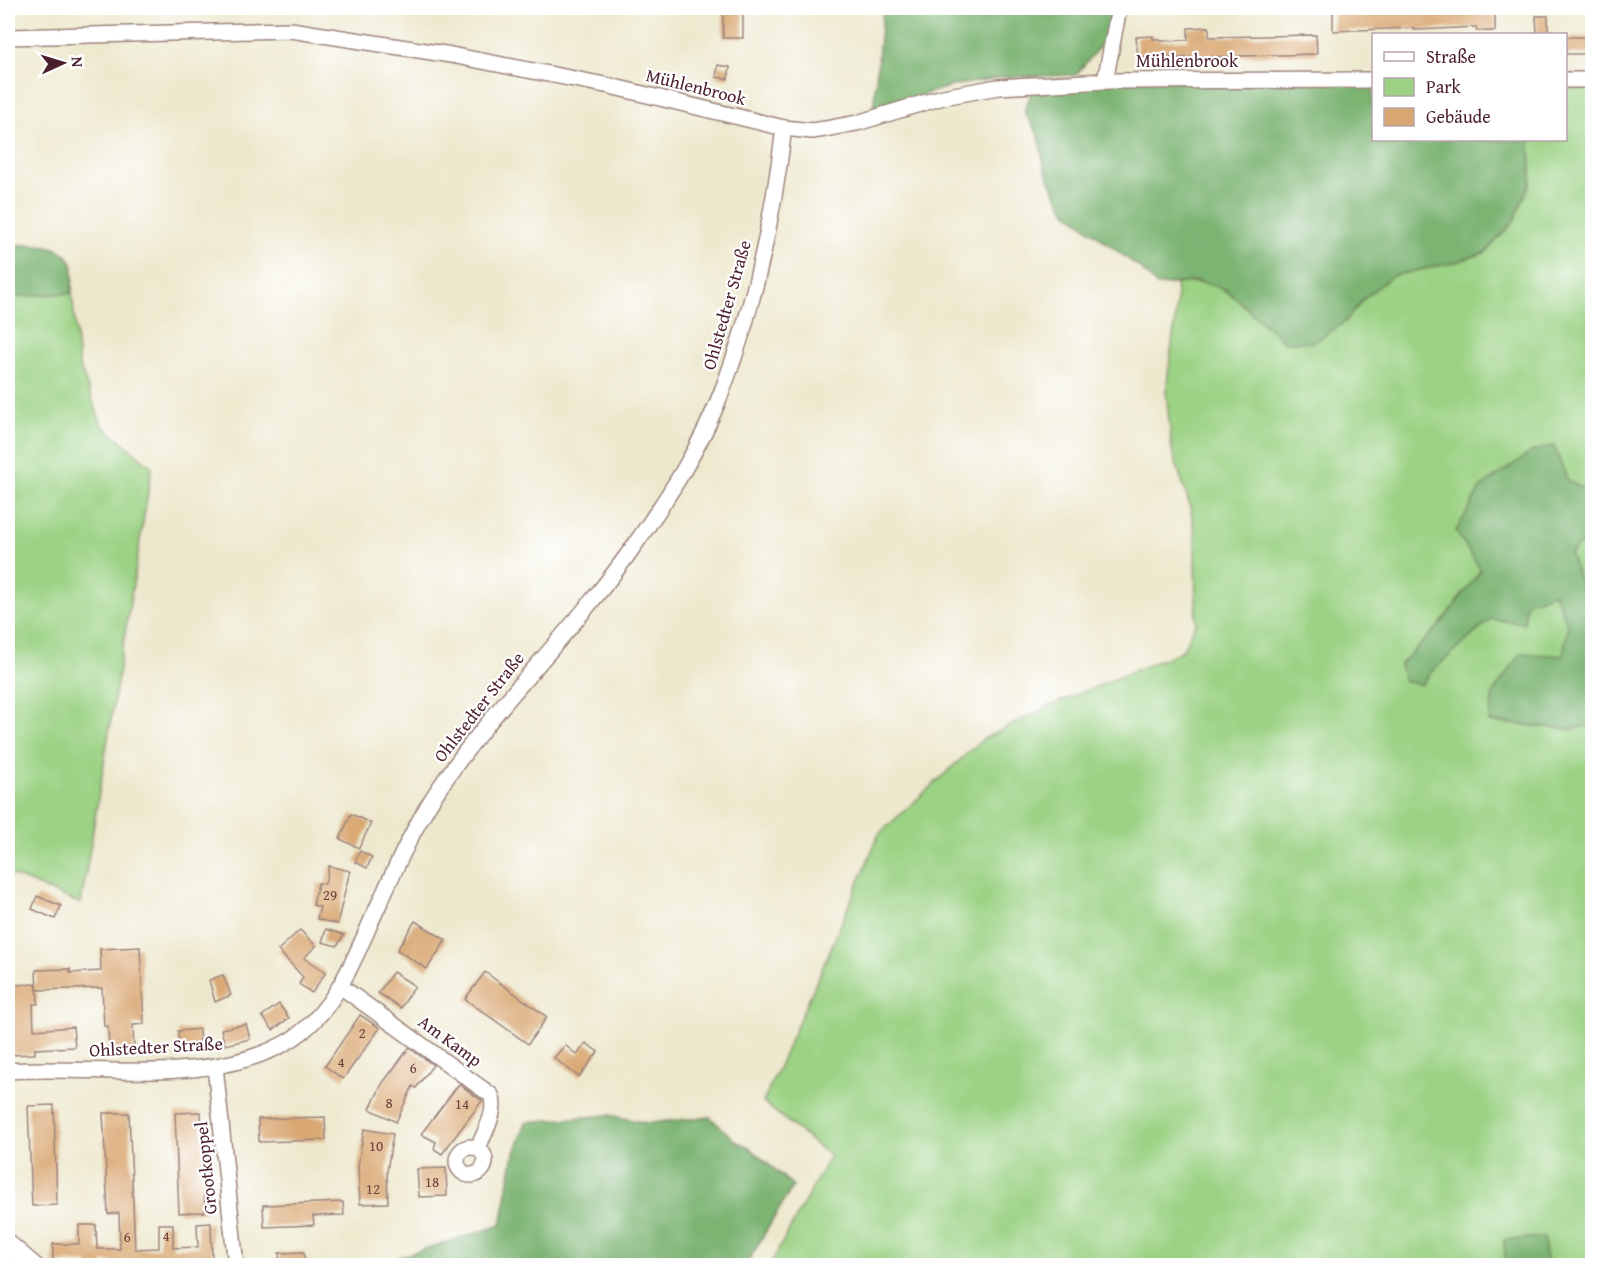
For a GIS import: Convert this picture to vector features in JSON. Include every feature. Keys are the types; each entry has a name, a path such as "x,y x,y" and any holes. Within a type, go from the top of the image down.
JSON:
{"street":[{"path":"1105,81 1119,8"},
{"name":"Mühlenbrook","path":"8,37 291,30 451,55 610,86 784,129 812,131 857,123 943,97 998,87 1105,81 1372,80"},
{"path":"1567,80 1593,80"},
{"name":"Ohlstedter Straße","path":"8,1071 150,1071 215,1066 248,1060 293,1038 323,1012 340,986 407,846 433,798 501,707 635,545 695,450 722,393 747,319 765,247 784,129"},
{"name":"Am Kamp","path":"340,986 491,1095 494,1101 492,1112 478,1148"},
{"name":"Grootkoppel","path":"215,1066 236,1266"},
{"path":"8,1242 36,1266"}],"green space":[{"path":"883,8 1112,8 1108,36 1076,75 1003,77 952,86 873,110"},
{"path":"1055,80 1372,82 1372,141 1530,141 1531,180 1514,221 1486,252 1456,262 1392,276 1365,297 1345,322 1314,342 1285,342 1225,289 1197,281 1157,286 1141,269 1068,213 1057,196 1045,169 1038,134 1024,112 1032,91"},
{"path":"1567,88 1592,89 1592,493 1568,481 1456,531 1481,570 1439,626 1400,665 1421,685 1432,671 1491,619 1524,623 1526,603 1554,592 1568,625 1563,656 1489,722 1570,729 1592,725 1592,1265 1546,1265 1544,1237 1504,1240 1506,1266 770,1265 830,1156 763,1102 879,834 983,739 1045,708 1182,651 1196,623 1195,534 1190,506 1172,450 1166,391 1175,321 1176,284 1205,283 1225,290 1263,324 1345,322 1365,297 1392,276 1456,262 1486,252 1514,221 1531,180 1530,141 1567,141"},
{"path":"8,245 53,247 61,251 72,264 72,293 8,297"},
{"path":"72,293 79,365 102,425 152,467 81,904 8,873 8,297"},
{"path":"1554,446 1568,481 1592,493 1592,534 1570,553 1584,594 1592,602 1592,725 1570,729 1489,722 1493,693 1521,653 1563,656 1568,625 1554,593 1526,603 1524,623 1491,619 1432,671 1421,685 1404,681 1400,665 1439,626 1481,570 1456,531 1481,487 1533,451"},
{"path":"1592,534 1592,602 1584,594 1570,553"},
{"path":"609,1115 647,1123 710,1117 737,1142 749,1147 793,1186 746,1265 397,1265 396,1258 501,1225 513,1159 526,1122"},
{"path":"1544,1237 1546,1265 1506,1265 1504,1240"}],"building":[{"path":"723,8 743,8 743,38 723,38"},
{"path":"1333,8 1355,8 1355,10 1495,8 1495,31 1477,31 1476,27 1333,31"},
{"path":"1536,16 1548,16 1548,33 1537,33"},
{"path":"1209,27 1209,37 1316,35 1317,54 1138,57 1136,37 1153,36 1153,39 1160,39 1160,41 1188,40 1188,28"},
{"path":"1567,37 1593,37 1593,54 1567,54"},
{"path":"718,65 730,67 728,79 716,77"},
{"path":"351,814 371,823 359,848 340,839"},
{"path":"360,851 372,857 367,868 355,862"},
{"path":"329,866 350,871 337,924 317,919 320,907 313,905 318,883 325,884"},
{"path":"37,896 61,906 55,919 32,909"},
{"path":"415,921 446,940 427,969 397,950"},
{"path":"326,929 344,935 337,946 322,942"},
{"path":"300,930 316,946 304,958 326,972 312,993 299,984 303,977 278,950"},
{"path":"140,947 144,1024 133,1025 134,1051 109,1052 108,1026 104,1026 102,988 37,990 36,970 70,969 70,973 101,971 100,949"},
{"path":"393,972 415,986 401,1008 378,993"},
{"path":"485,972 547,1017 528,1044 465,999"},
{"path":"223,975 231,995 215,1002 209,980"},
{"path":"37,984 38,1004 33,1004 34,1030 73,1027 75,1047 35,1049 35,1054 8,1055 8,1026 14,1025 12,985"},
{"path":"279,1004 289,1018 273,1030 262,1016"},
{"path":"360,1015 380,1028 343,1079 325,1066"},
{"path":"246,1024 250,1039 225,1045 221,1029"},
{"path":"199,1029 200,1047 179,1049 178,1031"},
{"path":"586,1043 598,1052 579,1077 554,1058 565,1045 577,1055"},
{"path":"409,1048 433,1065 416,1088 413,1086 396,1122 370,1109 382,1084"},
{"path":"459,1084 482,1101 442,1154 434,1149 436,1142 421,1134"},
{"path":"54,1105 57,1205 32,1206 28,1106"},
{"path":"201,1112 205,1212 179,1213 175,1113"},
{"path":"103,1113 129,1113 135,1249 159,1248 159,1224 173,1224 173,1248 198,1247 197,1224 211,1223 212,1261 182,1261 182,1266 166,1266 165,1260 142,1261 142,1266 126,1266 126,1262 103,1262 103,1266 88,1266 88,1262 53,1263 53,1244 79,1244 79,1225 96,1225 97,1249 120,1249 119,1213 108,1214"},
{"path":"325,1117 326,1140 259,1142 258,1119"},
{"path":"364,1129 393,1134 387,1171 388,1203 360,1204 358,1166"},
{"path":"446,1168 447,1196 419,1197 417,1169"},
{"path":"343,1202 344,1215 313,1216 314,1225 264,1227 263,1205"},
{"path":"304,1252 305,1266 280,1266 279,1253"}]}
